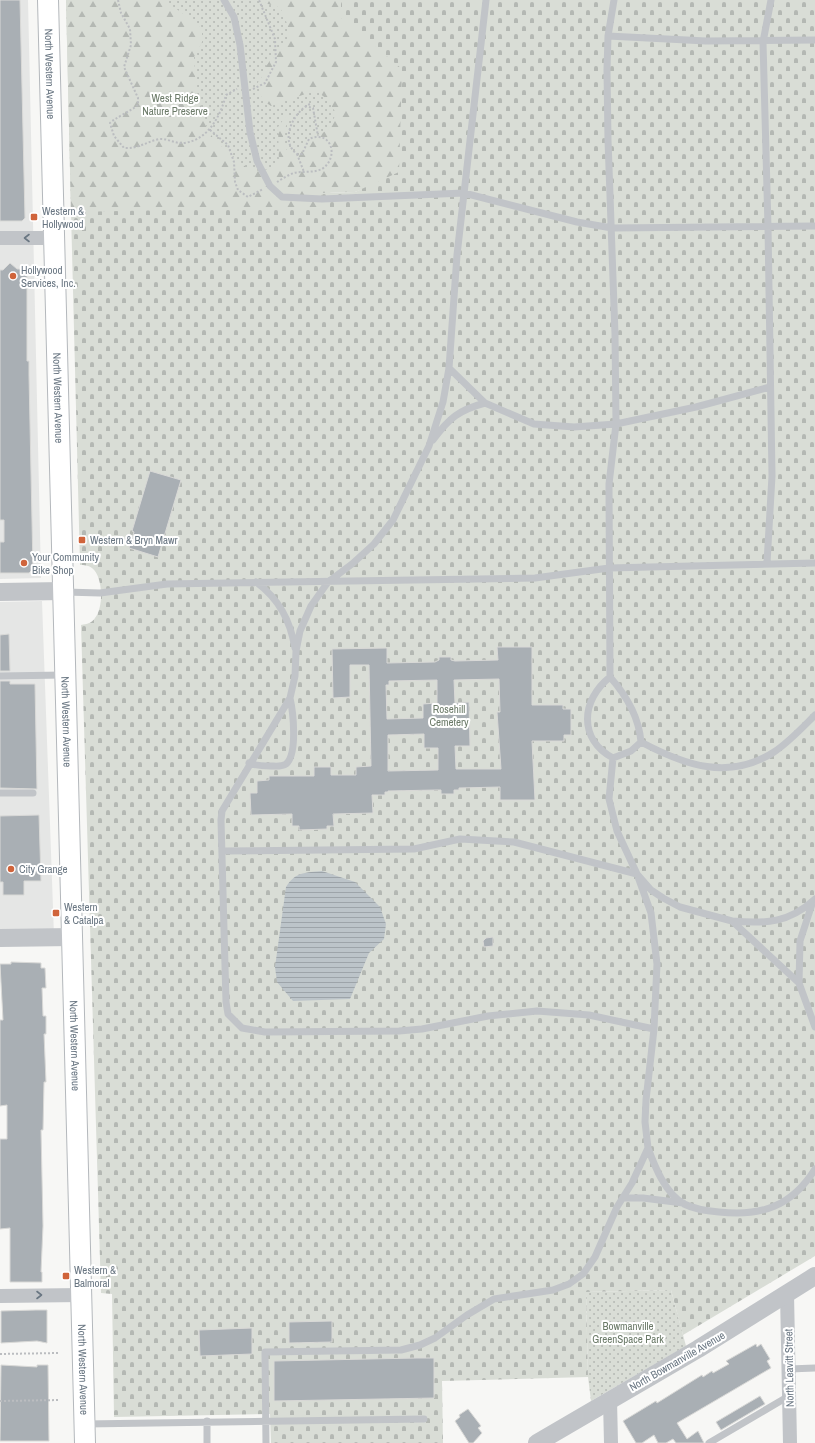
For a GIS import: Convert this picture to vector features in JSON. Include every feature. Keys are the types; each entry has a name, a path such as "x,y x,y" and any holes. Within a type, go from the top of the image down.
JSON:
{"main road":[{"name":"North Western Avenue","path":"48,0 85,1434"}],"street":[{"path":"0,238 54,238"},
{"path":"0,592 63,591"},
{"path":"0,938 72,937"},
{"name":"North Bowmanville Avenue","path":"538,1443 814,1278"},
{"name":"North Leavitt Street","path":"787,1294 790,1443"},
{"path":"0,1296 82,1295"},
{"path":"610,1400 611,1443"}],"lane":[{"path":"224,0 234,17 240,45 250,132 257,161 270,186 282,197 307,200 464,193 577,222 612,228 815,226"},
{"path":"486,0 457,255 450,368 443,402 429,446 393,520 374,544 352,564 328,582 311,606 300,631 296,651 295,676 290,698 249,763 222,811 226,1002 228,1014 242,1028 264,1032 399,1031 422,1029 488,1016 537,1011 589,1015 654,1029"},
{"path":"614,0 608,36 608,140 612,228 616,424 609,484 610,677 623,693 637,721 640,730 641,742"},
{"path":"767,563 772,476 763,42 771,0"},
{"path":"608,36 763,42 815,40"},
{"path":"450,368 485,404 534,424 574,427 616,424 696,407 770,387"},
{"path":"429,446 444,424 454,415 470,408 485,404"},
{"path":"63,591 100,593 167,584 535,578 609,568 815,563"},
{"path":"256,582 266,590 281,607 292,634 296,651"},
{"path":"0,676 65,675"},
{"path":"610,677 598,688 591,698 588,731 597,747 613,758"},
{"path":"249,763 258,766 278,766 283,765 290,759 293,722 290,698"},
{"path":"641,742 683,762 719,768 736,767 756,761 774,752 793,737 815,715"},
{"path":"613,758 631,751 641,742"},
{"path":"613,758 609,799 617,831 637,874 651,913 657,964 654,1029 645,1122 648,1148 659,1175 674,1196 683,1203 697,1209 743,1214 770,1209 795,1194 806,1183 815,1169"},
{"path":"0,793 33,793"},
{"path":"222,850 414,849 460,838 514,842 637,874 651,890 680,907 732,922 767,922 782,920 794,915 814,900"},
{"path":"814,900 800,941 799,983 815,1027"},
{"path":"732,922 799,983"},
{"path":"266,1443 265,1352 401,1350 420,1345 435,1338 467,1315 494,1300 553,1290 569,1284 583,1274 596,1257 610,1221 642,1164 648,1148"},
{"path":"623,1198 643,1198 683,1203"},
{"path":"789,1368 815,1368"},
{"path":"710,1443 789,1396"},
{"path":"85,1434 207,1421 424,1419"},
{"path":"207,1421 207,1443"}],"path":[{"path":"118,0 120,13 130,30 131,45 124,67 138,98 138,105 129,113 112,120 110,123 114,136 124,148 133,148 161,139 184,143 192,140 210,130 223,106 226,95 234,89 253,89 264,83 276,62 275,39 259,0"},
{"path":"304,172 297,154 290,147 289,132 295,117 304,106 310,104"},
{"path":"304,106 313,108 318,136"},
{"path":"210,130 228,145 234,162 235,182 238,190 248,197 294,173 322,169 331,158 332,149 328,141 318,136 309,139 302,154 297,154"},
{"path":"0,1354 58,1353"},
{"path":"0,1401 60,1400"}],"shaded area":[{"path":"0,0 28,0 41,578 0,579"},
{"path":"42,601 54,936 0,936 0,602"},
{"path":"322,871 355,882 380,907 386,924 384,939 369,953 350,999 293,1001 277,982 275,967 286,887 298,875"}],"green space":[{"name":"West Ridge Nature Preserve","path":"66,0 341,0 402,69 322,207 71,212"},
{"name":"West Ridge Nature Preserve","path":"66,0 163,0 197,23 202,30 202,42 194,57 196,89 206,125 214,140 246,167 258,171 274,168 279,163 278,127 286,116 289,117 283,135 286,149 298,159 301,146 309,137 321,134 330,128 336,113 327,99 319,93 311,92 271,106 262,100 258,82 267,65 287,41 288,29 281,10 278,7 261,0 455,0 401,174 355,192 322,193 322,207 166,220 71,212"},
{"name":"Rosehill Cemetery","path":"341,0 815,0 815,1256 683,1335 671,1290 586,1292 588,1377 442,1381 443,1443 271,1443 270,1414 114,1417 112,1294 101,1293 81,625 87,624 94,620 100,607 101,592 96,572 89,566 80,565 71,212 322,207 322,193 355,192 399,172 402,69 341,18"},
{"name":"Bowmanville GreenSpace Park","path":"671,1290 686,1346 591,1401 588,1377 586,1292"}],"building":[{"path":"0,0 20,0 25,218 22,221 0,221"},
{"path":"10,263 17,269 27,269 27,361 29,361 33,569 29,573 0,573 0,542 4,542 4,520 0,520 0,270 3,270"},
{"path":"150,471 181,480 158,557 129,548 134,532 132,531"},
{"path":"9,634 10,671 0,671 0,635"},
{"path":"497,647 532,647 532,705 563,705 563,709 571,709 571,735 564,735 564,741 532,741 535,800 500,800 500,787 459,788 459,790 454,790 454,794 441,794 441,790 388,791 385,792 385,795 372,795 373,813 333,814 334,826 327,826 327,829 299,830 299,826 292,826 292,814 251,815 250,793 257,793 257,781 269,780 269,776 314,776 314,767 331,767 331,775 356,775 356,767 371,766 369,665 350,665 350,697 333,698 332,649 387,648 387,663 435,662 439,660 439,657 451,657 451,660 455,661 498,660","holes":["499,679 500,712 497,712 501,769 456,769 455,746 470,746 469,702 455,703 454,680","437,680 437,703 423,704 423,718 387,719 386,685 389,685 389,681","424,734 424,748 438,748 438,770 388,771 388,735"]},
{"path":"0,681 10,681 10,684 35,684 37,789 0,788"},
{"path":"39,815 41,881 24,881 24,895 3,895 3,882 0,882 0,816"},
{"path":"493,937 493,946 484,947 483,941 486,938"},
{"path":"11,962 41,963 41,968 45,968 46,988 42,988 43,1016 46,1016 46,1034 44,1034 46,1082 44,1082 43,1130 41,1130 43,1226 42,1282 10,1282 10,1228 0,1229 0,1139 7,1139 7,1105 0,1106 0,1020 3,1020 0,964 11,964"},
{"path":"47,1310 47,1343 37,1341 1,1343 1,1311"},
{"path":"332,1321 332,1342 289,1343 289,1322"},
{"path":"252,1328 252,1354 200,1356 199,1330"},
{"path":"756,1344 757,1347 761,1344 770,1359 767,1361 771,1368 677,1423 687,1439 698,1431 704,1443 676,1443 673,1439 666,1443 658,1443 654,1435 642,1443 636,1443 623,1421 656,1401 657,1403 702,1375 703,1377 712,1371 713,1373 729,1364 726,1361"},
{"path":"434,1358 434,1398 274,1401 274,1361"},
{"path":"1,1365 37,1367 37,1365 48,1365 49,1441 0,1441"},
{"path":"760,1396 765,1404 721,1430 716,1422"},
{"path":"468,1409 481,1426 478,1428 482,1433 473,1443 469,1443 455,1421 460,1417 459,1415"}],"place":[{"name":"Western & Hollywood","path":"34,217"},
{"name":"Hollywood Services, Inc.","path":"13,276"},
{"name":"Western & Bryn Mawr","path":"82,540"},
{"name":"Your Community Bike Shop","path":"24,563"},
{"name":"City Grange","path":"11,869"},
{"name":"Western & Catalpa","path":"56,913"},
{"name":"Western & Balmoral","path":"66,1276"}]}
